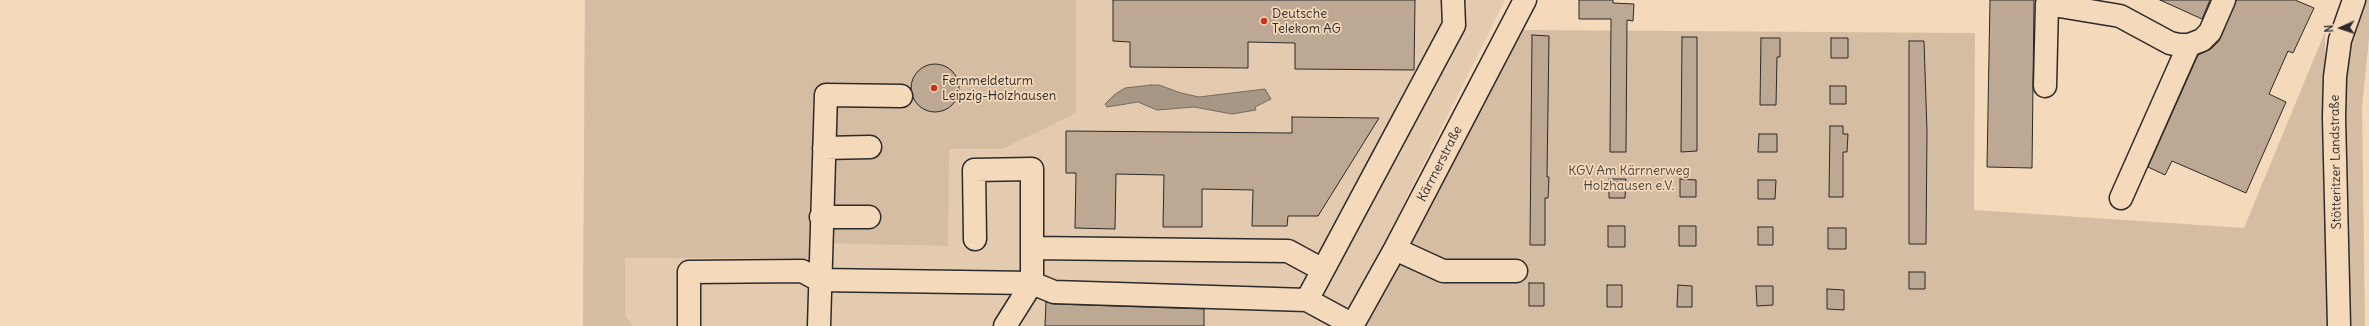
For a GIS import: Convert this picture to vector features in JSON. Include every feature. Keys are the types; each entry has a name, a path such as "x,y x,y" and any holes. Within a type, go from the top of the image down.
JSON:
{"street":[{"path":"1307,300 1454,26 1453,0"},
{"name":"Kärrnerstraße","path":"1353,325 1395,249 1525,0"},
{"path":"2045,86 2047,4 2120,16 2170,43 2189,45 2202,40 2210,32 2224,0"},
{"name":"Stötteritzer Landstraße","path":"2340,326 2334,117 2335,83 2340,40 2354,0"},
{"path":"2121,198 2189,45"},
{"path":"819,326 819,280 826,95 901,96"},
{"path":"824,148 870,147"},
{"path":"975,239 974,170 1032,169 1032,283 1005,326"},
{"path":"821,217 869,217"},
{"path":"1032,248 1288,251 1323,270"},
{"path":"1395,249 1443,271 1516,270"},
{"path":"689,326 689,272 802,271 819,280 1032,283 1054,292 1307,300 1353,325"}],"shaded area":[{"name":"Deutsche Telekom AG","path":"585,0 1505,0 1343,326 583,326"},
{"path":"1159,85 1181,93 1199,97 1265,89 1271,99 1255,107 1256,110 1232,114 1194,107 1157,110 1138,102 1107,107 1105,104 1114,95 1125,88"}],"green space":[{"path":"585,0 1076,0 1076,113 1002,149 949,149 948,246 821,243 814,258 625,258 625,316 633,326 583,326"},
{"path":"2362,0 2369,0 2369,38 2362,107 2365,326 2348,326 2341,115 2349,38"},
{"name":"KGV Am Kärrnerweg Holzhausen e.V.","path":"1522,30 1975,33 1974,210 2244,228 2325,32 2329,326 1360,326"}],"building":[{"name":"Deutsche Telekom AG","path":"1113,0 1415,0 1414,70 1295,69 1295,43 1248,42 1248,68 1130,67 1130,42 1113,41"},
{"path":"1579,0 1613,0 1613,3 1634,4 1633,21 1627,20 1626,152 1610,152 1611,19 1579,19"},
{"path":"1990,0 2034,0 2032,168 1987,167"},
{"path":"2160,0 2210,0 2202,19"},
{"path":"2236,0 2295,0 2314,8 2293,53 2288,51 2269,94 2286,102 2246,193 2172,161 2165,175 2148,167 2198,55 2211,49 2219,41"},
{"path":"1532,35 1549,36 1547,177 1549,177 1548,198 1545,198 1545,245 1530,245"},
{"path":"1682,37 1697,37 1697,151 1681,152"},
{"path":"1761,38 1780,38 1780,57 1777,57 1776,105 1760,105"},
{"path":"1831,38 1848,38 1848,58 1831,58"},
{"path":"1909,41 1924,41 1927,132 1926,244 1909,244"},
{"path":"930,64 940,64 952,71 959,83 959,93 952,105 940,112 930,112 922,108 915,101 911,93 911,83 915,75 922,68"},
{"path":"1830,86 1846,86 1846,104 1830,104"},
{"path":"1292,117 1379,118 1318,216 1288,216 1287,226 1252,226 1253,190 1202,189 1202,227 1163,227 1164,175 1116,174 1115,229 1075,228 1076,173 1066,173 1066,131 1292,133"},
{"path":"1830,126 1843,126 1843,134 1848,134 1847,152 1843,152 1843,197 1829,197"},
{"path":"1759,134 1777,134 1777,152 1758,152"},
{"path":"1609,179 1626,179 1625,198 1609,198"},
{"path":"1680,179 1696,180 1696,197 1680,197"},
{"path":"1758,180 1776,180 1775,199 1758,199"},
{"path":"1608,226 1625,226 1625,247 1608,247"},
{"path":"1679,226 1696,226 1696,246 1679,246"},
{"path":"1758,227 1773,227 1773,245 1758,245"},
{"path":"1828,228 1846,228 1846,249 1828,249"},
{"path":"1909,272 1925,272 1925,289 1909,289"},
{"path":"1529,283 1544,283 1544,306 1529,306"},
{"path":"1607,285 1622,285 1622,307 1607,307"},
{"path":"1678,285 1692,286 1692,307 1677,307"},
{"path":"1756,286 1773,286 1773,305 1757,306"},
{"path":"1827,289 1844,290 1844,310 1827,309"},
{"path":"1046,302 1054,304 1204,309 1204,326 1045,326"}],"place":[{"name":"Deutsche Telekom AG","path":"1264,21"},
{"name":"Fernmeldeturm Leipzig-Holzhausen","path":"934,88"}]}
